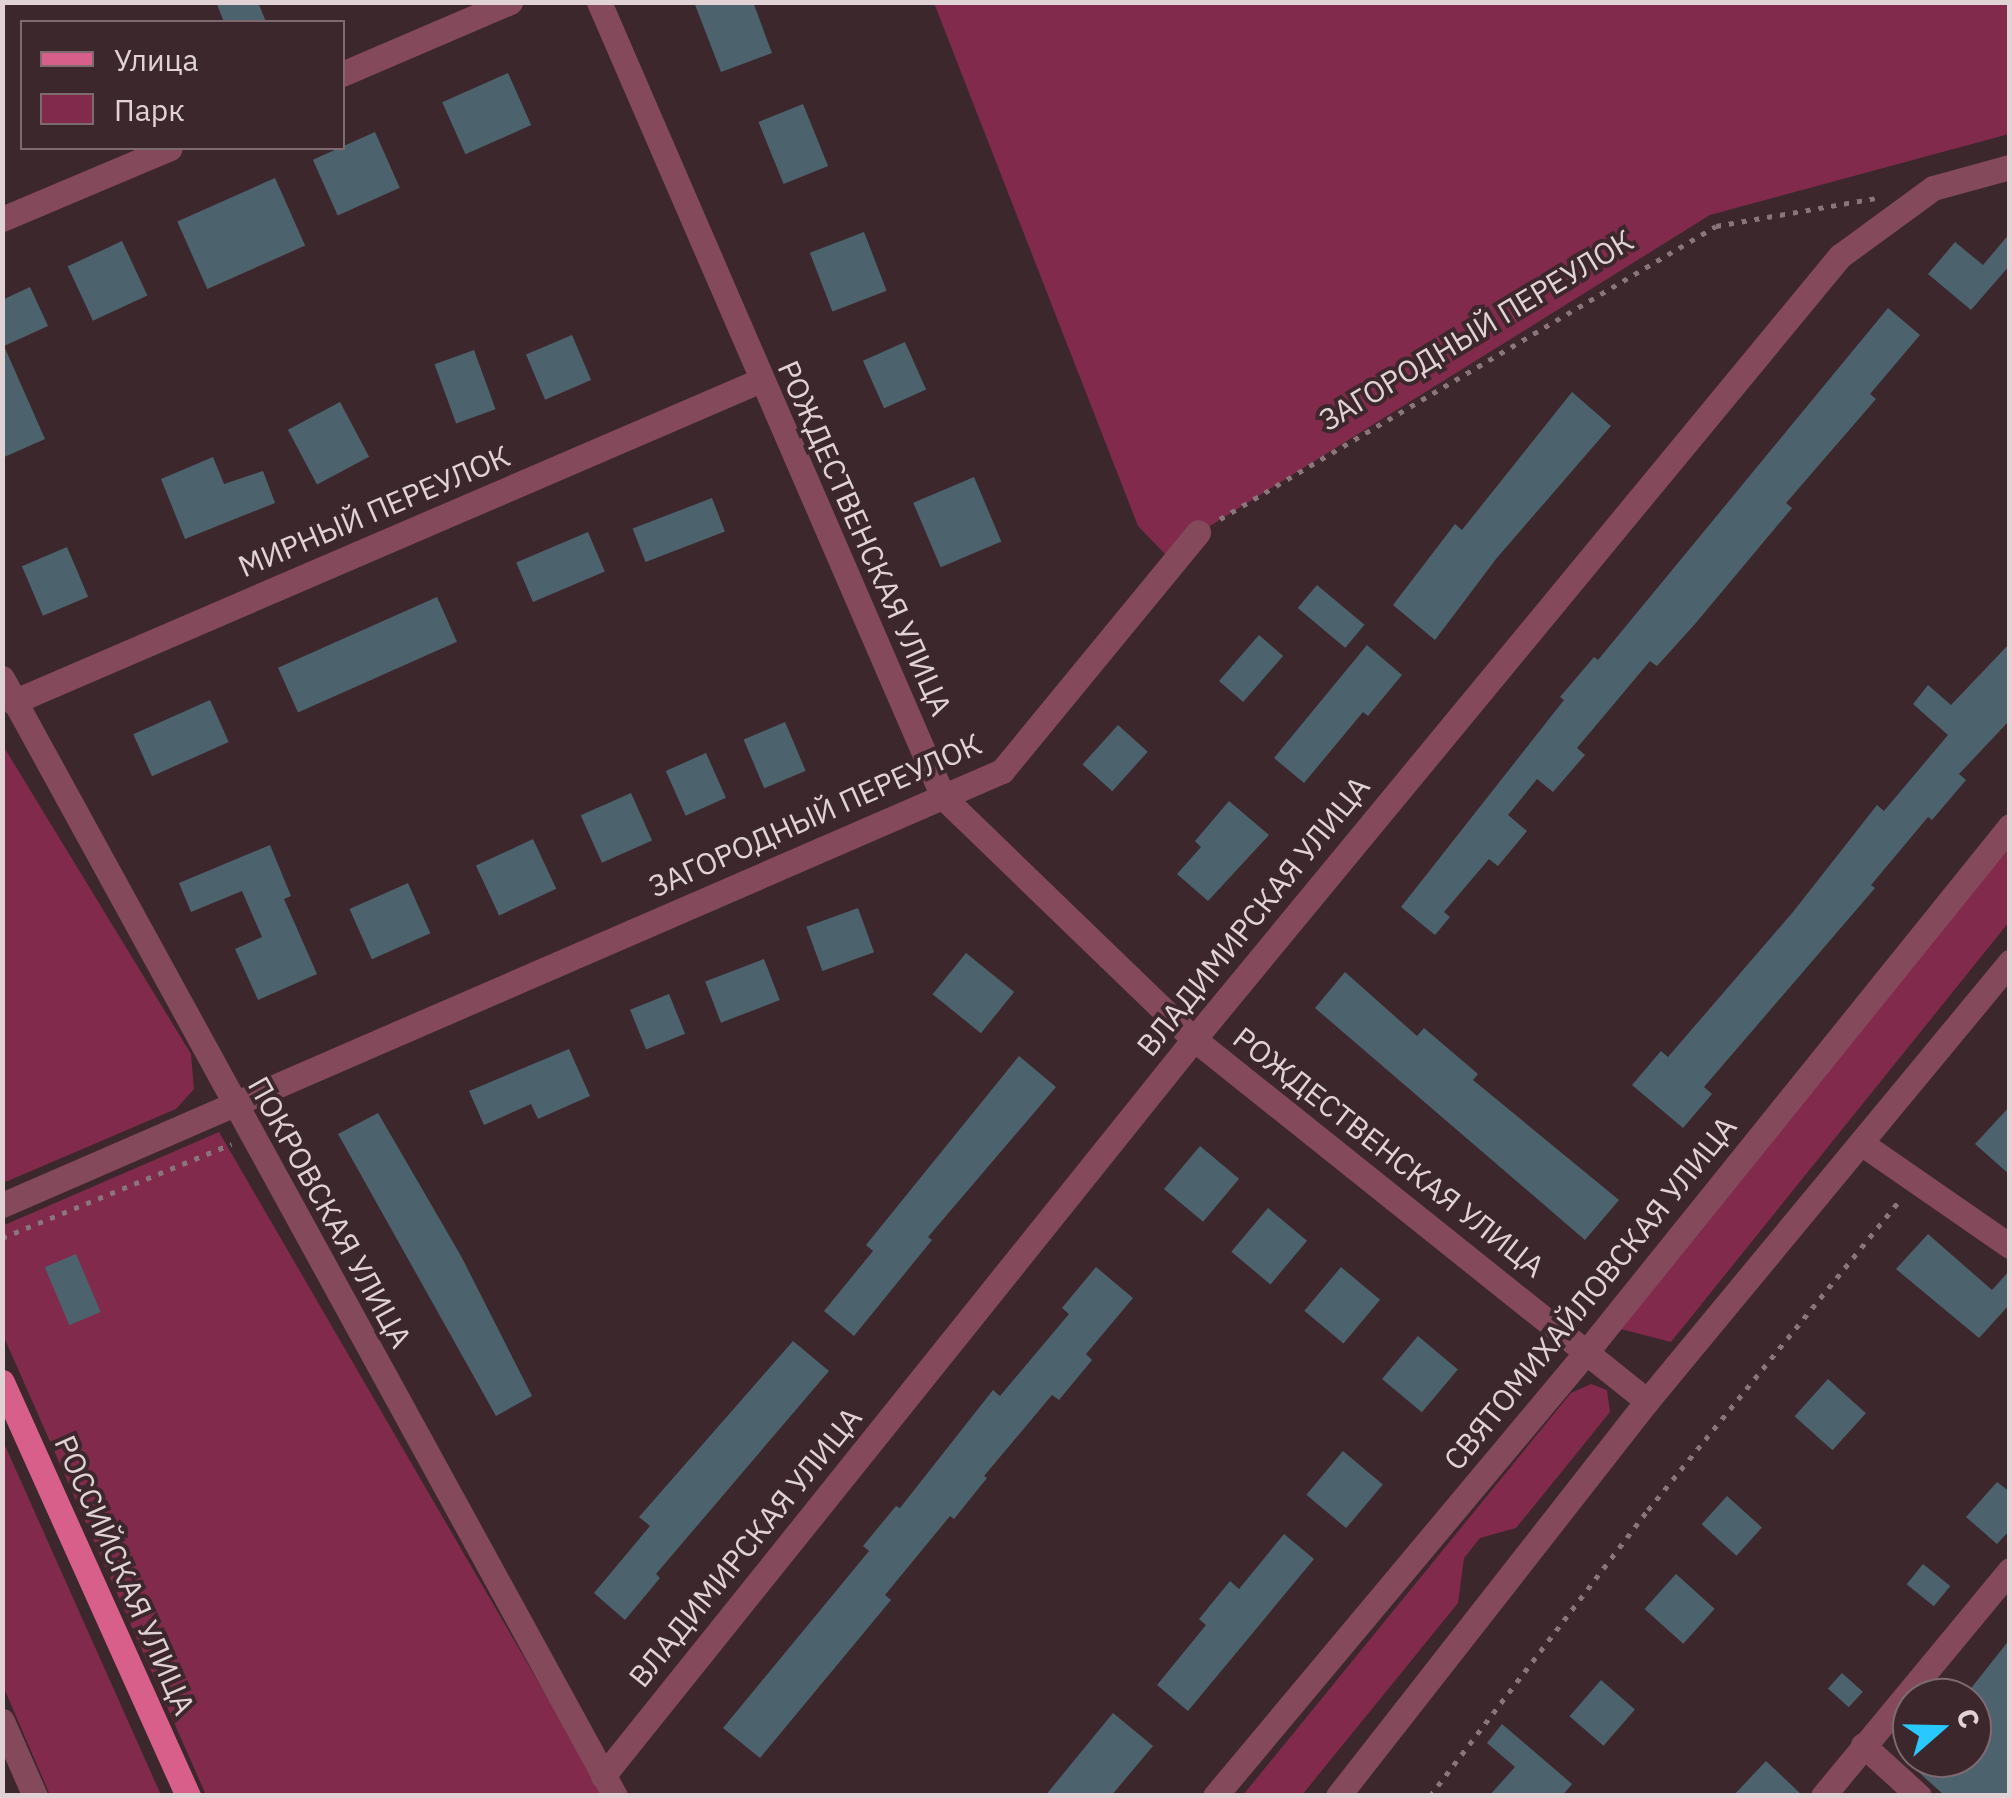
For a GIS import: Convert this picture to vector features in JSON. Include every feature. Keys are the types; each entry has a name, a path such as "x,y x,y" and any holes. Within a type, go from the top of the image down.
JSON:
{"main road":[{"name":"РОССИЙСКАЯ УЛИЦА","path":"2,1382 188,1796"}],"street":[{"path":"345,73 510,2"},
{"name":"РОЖДЕСТВЕНСКАЯ УЛИЦА","path":"599,2 942,796 1194,1039 1588,1350 1647,1401"},
{"path":"2,219 165,150"},
{"name":"ВЛАДИМИРСКАЯ УЛИЦА","path":"609,1786 1194,1039 1840,256 1933,188 2010,167"},
{"name":"МИРНЫЙ ПЕРЕУЛОК","path":"8,690 761,380"},
{"name":"ЗАГОРОДНЫЙ ПЕРЕУЛОК","path":"2,1205 1002,772 1198,532"},
{"name":"ПОКРОВСКАЯ УЛИЦА","path":"8,690 609,1786"},
{"name":"СВЯТОМИХАЙЛОВСКАЯ УЛИЦА","path":"1214,1796 1588,1350 2010,826"},
{"path":"1338,1796 1647,1401 2010,962"},
{"path":"1861,1143 2010,1246"},
{"path":"1823,1796 2010,1570"},
{"path":"2,1720 34,1796"},
{"path":"1863,1746 1919,1796"}],"path":[{"name":"ЗАГОРОДНЫЙ ПЕРЕУЛОК","path":"1198,532 1716,226 1879,198"},
{"path":"2,1238 251,1135"},
{"path":"1430,1796 1648,1510 1916,1181"}],"green space":[{"path":"934,3 2009,3 2009,134 1710,215 1165,554 1138,526"},
{"path":"2,744 191,1054 194,1089 176,1109 3,1183"},
{"path":"2009,847 2009,922 1671,1342 1613,1327"},
{"path":"219,1132 604,1795 206,1795 3,1335 2,1226"},
{"path":"1591,1384 1607,1390 1610,1412 1516,1528 1480,1538 1464,1558 1458,1603 1302,1795 1243,1795 1571,1393"},
{"path":"2,1441 161,1795 50,1795 3,1686"}],"building":[{"path":"216,2 258,2 265,20 223,20"},
{"path":"694,2 753,2 772,53 721,72"},
{"path":"508,73 531,125 465,154 442,102"},
{"path":"803,104 828,166 784,184 758,122"},
{"path":"375,132 400,188 338,215 313,160 335,150 345,150 345,145"},
{"path":"275,178 305,246 207,289 177,222"},
{"path":"864,232 887,291 832,312 810,253"},
{"path":"2010,233 2010,265 1971,310 1928,274 1955,242 1983,265"},
{"path":"122,241 147,295 93,321 68,266"},
{"path":"30,287 48,326 4,346 45,439 2,458 2,300"},
{"path":"1888,308 1920,335 1870,394 1876,399 1786,503 1792,508 1695,624 1657,666 1650,661 1577,748 1585,755 1553,792 1537,779 1508,815 1527,831 1498,866 1489,859 1444,912 1450,917 1435,935 1401,907 1564,700 1560,697 1594,657 1598,660"},
{"path":"572,335 591,380 545,400 526,355"},
{"path":"905,342 926,390 884,408 863,361"},
{"path":"474,350 496,409 456,424 435,364"},
{"path":"1572,392 1611,426 1496,559 1435,640 1393,605 1455,524 1462,530"},
{"path":"340,402 369,457 317,484 288,430"},
{"path":"213,457 224,484 263,471 275,503 185,539 161,479"},
{"path":"974,477 1001,541 941,567 913,503"},
{"path":"712,498 725,532 646,562 633,528"},
{"path":"588,532 605,572 533,602 516,562"},
{"path":"67,547 88,597 43,616 22,566"},
{"path":"1317,585 1364,625 1345,648 1298,608"},
{"path":"437,597 457,642 298,713 278,668"},
{"path":"1259,635 1283,656 1243,702 1219,681"},
{"path":"2010,643 2010,720 1959,774 1966,780 1932,820 1928,817 1871,885 1875,888 1704,1087 1712,1094 1683,1128 1632,1085 1661,1051 1668,1057 1793,912 1877,805 1884,811 1948,735 1913,704 1928,685 1951,705"},
{"path":"1367,645 1402,675 1368,716 1363,712 1304,783 1274,758"},
{"path":"210,700 229,742 152,776 133,734"},
{"path":"785,722 806,771 764,788 744,740"},
{"path":"1118,725 1148,752 1112,791 1083,764"},
{"path":"706,753 726,798 686,816 666,771"},
{"path":"631,793 652,841 602,863 581,815"},
{"path":"1229,801 1269,835 1208,901 1177,874 1201,847 1195,841"},
{"path":"533,839 556,889 499,915 476,866"},
{"path":"270,845 291,896 284,899 317,974 258,1000 235,949 262,937 242,891 191,912 179,883"},
{"path":"408,883 430,933 372,959 350,909"},
{"path":"858,908 874,952 822,971 806,927"},
{"path":"966,953 1014,992 981,1033 933,994"},
{"path":"764,959 780,1000 721,1023 705,982"},
{"path":"1345,972 1417,1036 1424,1028 1478,1074 1473,1080 1619,1200 1585,1240 1315,1008"},
{"path":"669,994 685,1034 646,1050 630,1010"},
{"path":"569,1049 590,1096 538,1119 531,1104 484,1125 469,1091"},
{"path":"1019,1056 1056,1087 928,1237 932,1240 854,1336 824,1311 873,1251 866,1245"},
{"path":"2010,1106 2010,1175 1975,1144"},
{"path":"378,1113 461,1256 532,1396 496,1416 338,1134"},
{"path":"1200,1146 1239,1179 1203,1222 1164,1189"},
{"path":"1268,1208 1307,1241 1270,1284 1231,1252"},
{"path":"1928,1234 1992,1290 2010,1270 2010,1304 1979,1338 1896,1269"},
{"path":"76,1254 101,1312 69,1325 45,1267"},
{"path":"1096,1267 1133,1298 1086,1354 1092,1360 1059,1400 1052,1395 984,1476 987,1478 954,1519 950,1516 885,1595 891,1600 760,1758 723,1728 869,1551 863,1546 896,1506 900,1508 993,1390 1000,1396 1069,1314 1062,1308"},
{"path":"1341,1267 1380,1300 1343,1343 1304,1311"},
{"path":"1418,1336 1458,1369 1422,1412 1382,1379"},
{"path":"793,1341 829,1371 656,1574 660,1578 625,1620 594,1593 650,1526 639,1517"},
{"path":"1828,1379 1866,1413 1832,1450 1795,1416"},
{"path":"1343,1451 1383,1484 1346,1528 1306,1495"},
{"path":"1997,1482 2010,1492 2010,1530 1997,1544 1966,1517"},
{"path":"1727,1496 1762,1527 1737,1556 1702,1524"},
{"path":"1284,1534 1314,1559 1188,1711 1157,1685 1206,1625 1199,1619 1230,1581 1239,1589"},
{"path":"1923,1564 1950,1586 1934,1606 1907,1584"},
{"path":"1676,1574 1715,1609 1683,1644 1645,1609"},
{"path":"2010,1639 2010,1796 1945,1796 1925,1778 1992,1778 1992,1678 1979,1678"},
{"path":"1842,1673 1863,1692 1849,1707 1828,1689"},
{"path":"1601,1680 1635,1710 1603,1746 1570,1716"},
{"path":"1113,1713 1153,1746 1111,1796 1045,1796"},
{"path":"1502,1724 1572,1784 1562,1796 1489,1796 1515,1767 1487,1743"},
{"path":"1766,1761 1803,1796 1733,1796"}]}
